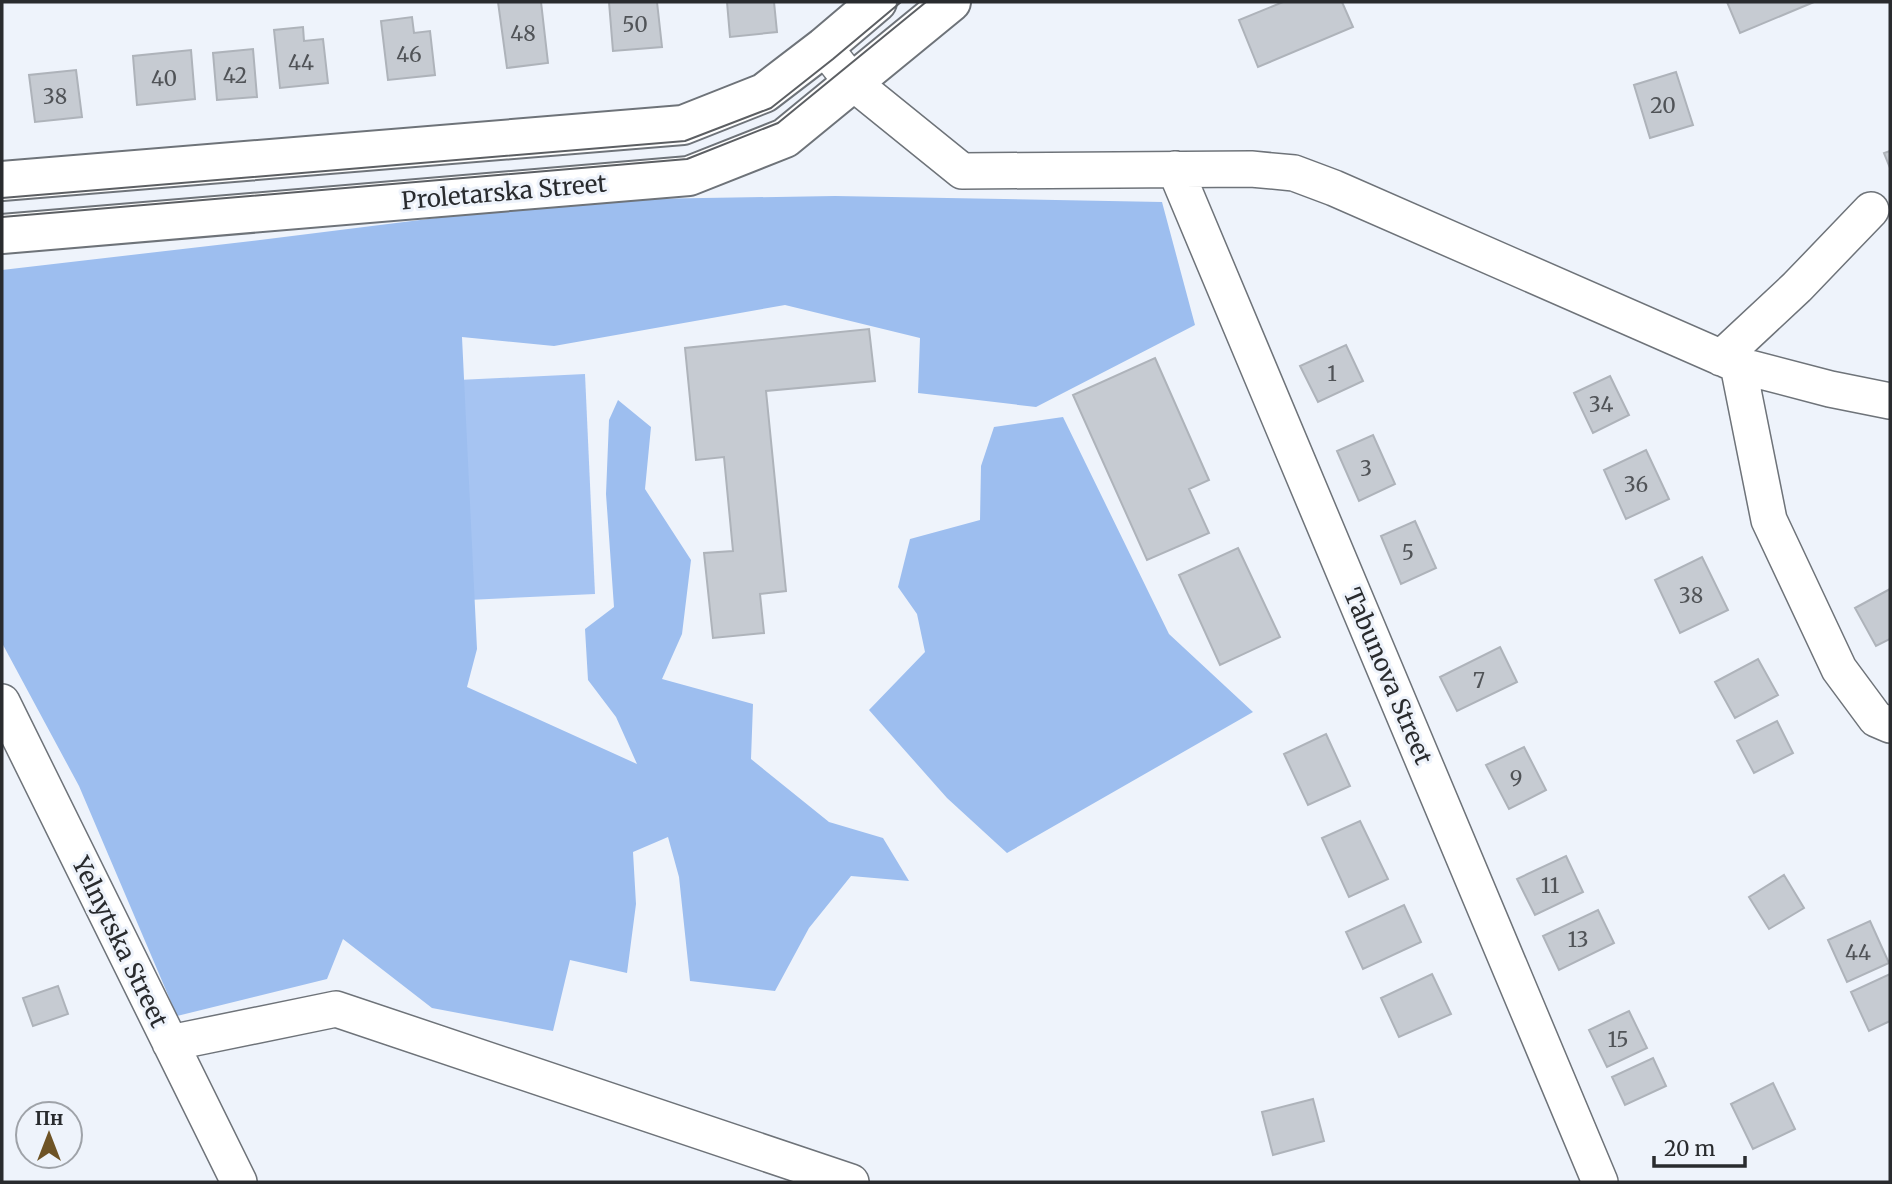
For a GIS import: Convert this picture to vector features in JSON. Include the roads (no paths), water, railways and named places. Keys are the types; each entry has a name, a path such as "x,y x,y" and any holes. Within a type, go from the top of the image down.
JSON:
{"main road":[{"path":"2,181 683,125 764,93 877,2"},
{"name":"Proletarska Street","path":"2,234 689,176 785,138 951,2"}],"street":[{"path":"824,47 852,82 962,171 1251,169 1294,173 1729,361 1830,389 1890,401"},
{"name":"Tabunova Street","path":"1175,169 1600,1182"},
{"path":"1729,361 1871,210"},
{"path":"1729,361 1769,520 1839,669 1876,719 1890,724"},
{"name":"Yelnytska Street","path":"2,702 239,1182"},
{"path":"170,1044 336,1009 851,1182"}],"tram line":[{"path":"2,198 685,141 771,108 901,2"},
{"path":"2,217 687,159 778,123 926,2"}]}
